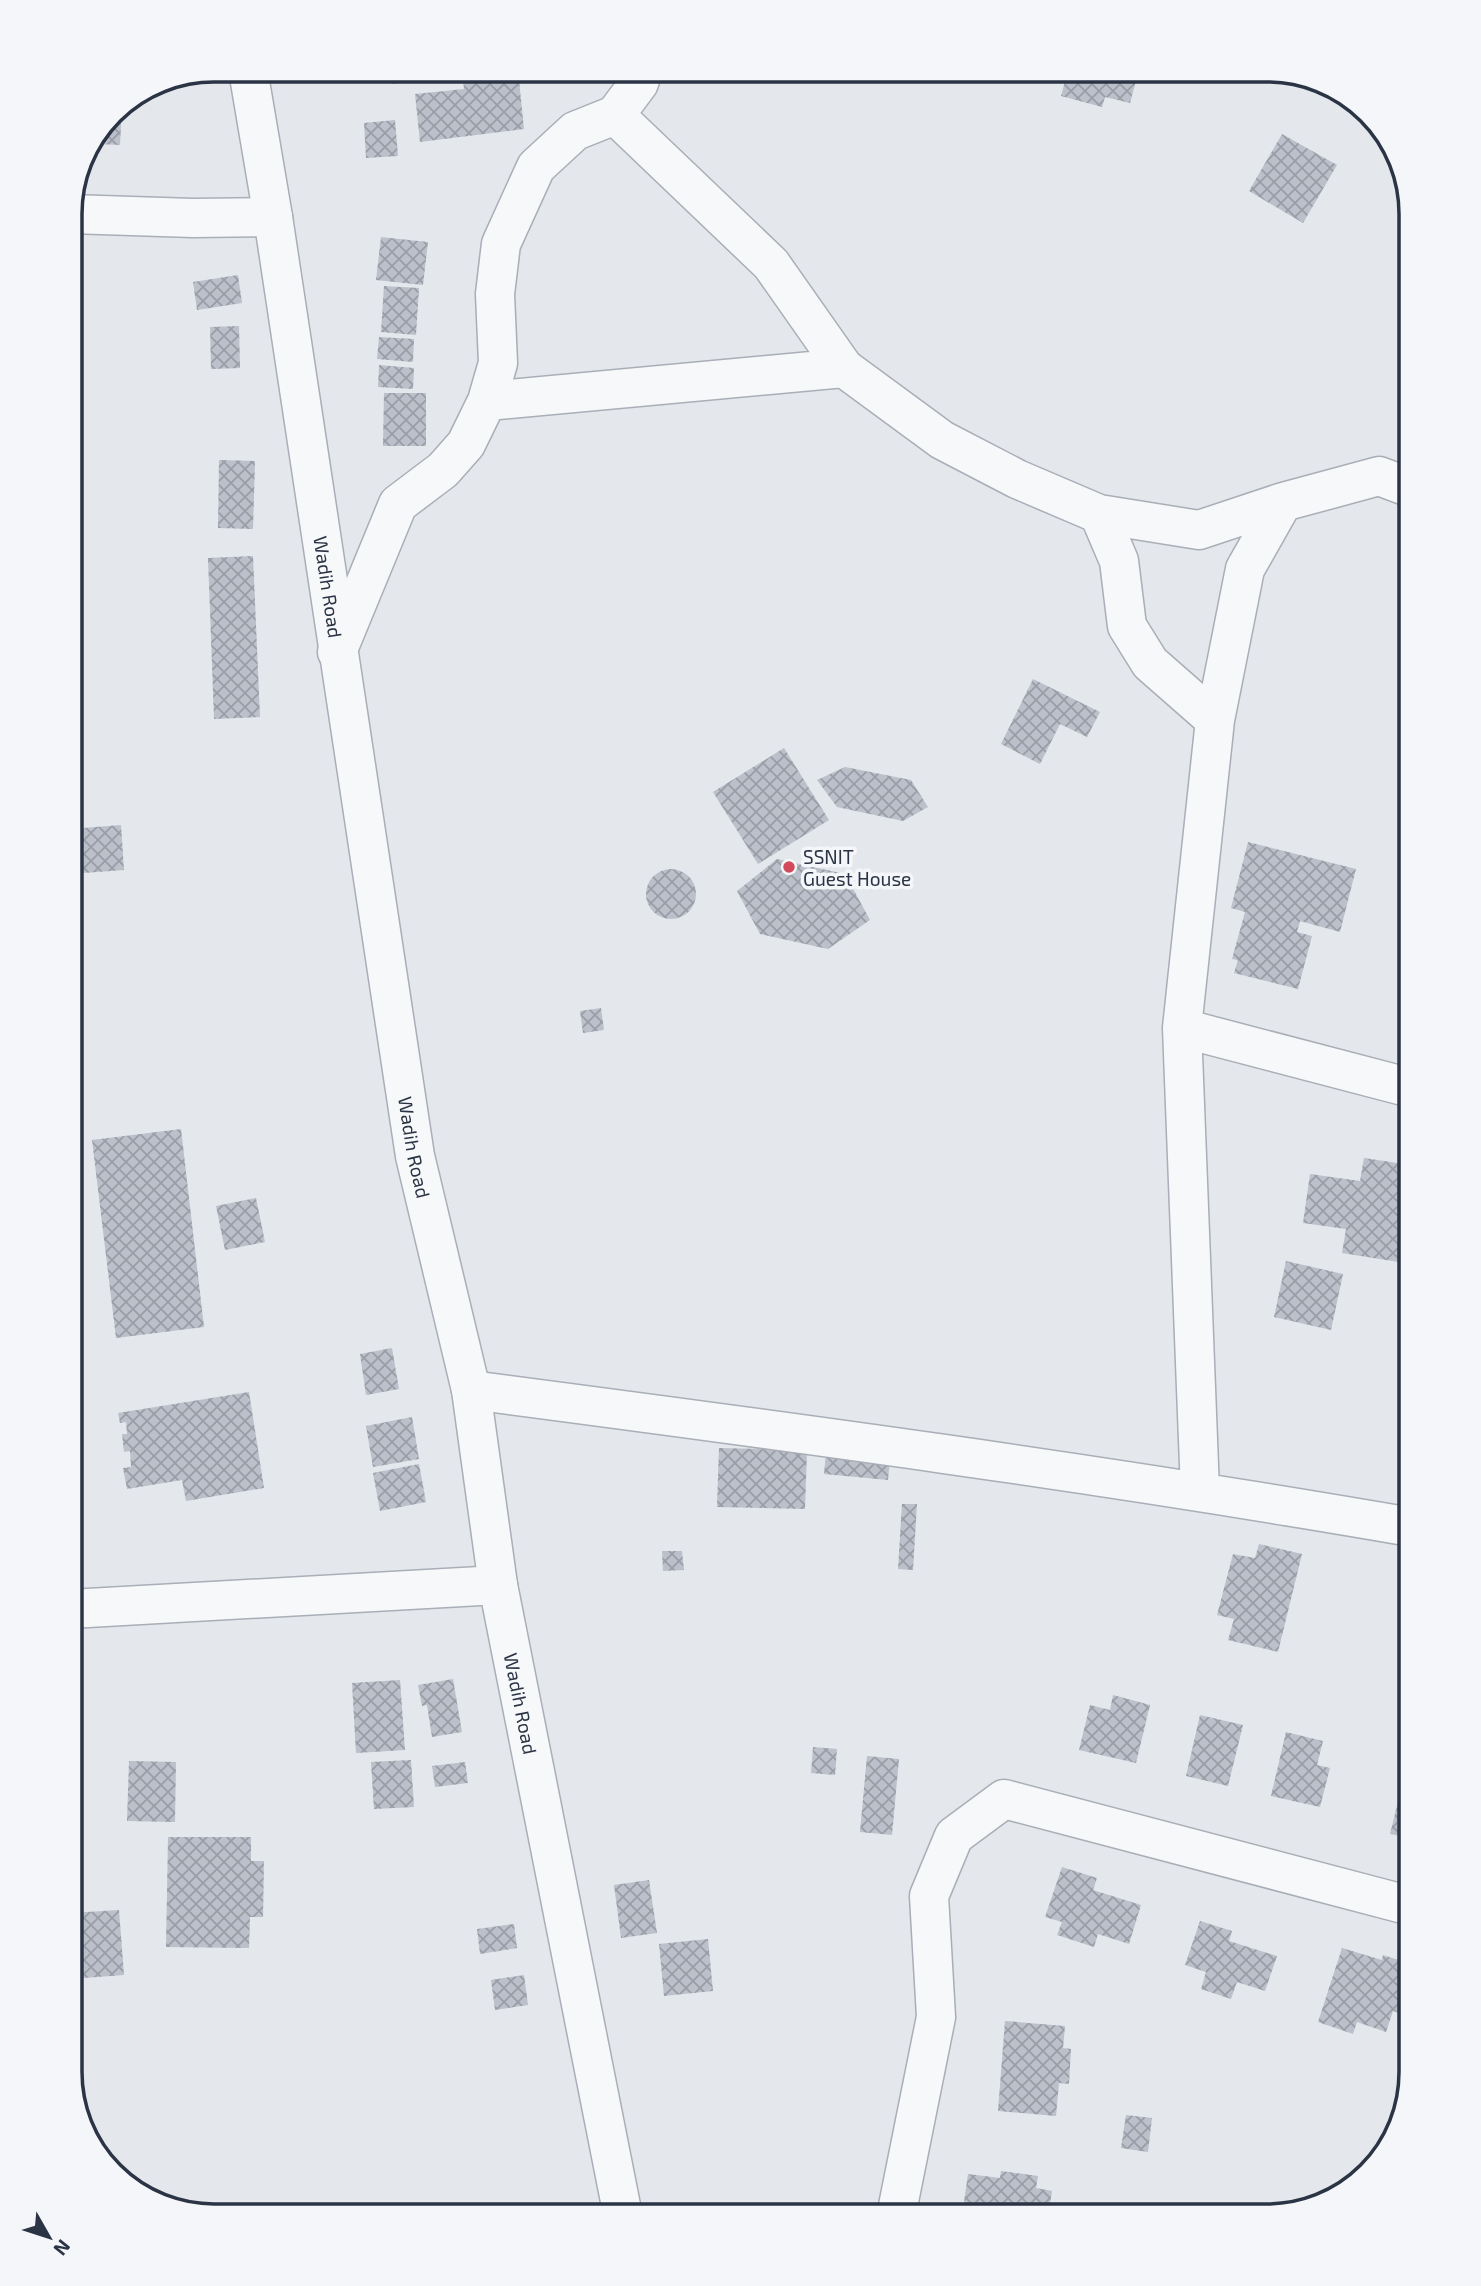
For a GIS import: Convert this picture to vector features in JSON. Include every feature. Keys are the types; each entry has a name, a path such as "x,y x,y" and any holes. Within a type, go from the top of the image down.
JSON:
{"street":[{"name":"Wadih Road","path":"250,83 273,217 415,1156 471,1390 498,1585 621,2203"},
{"path":"337,652 398,504 443,470 466,444 487,401 498,363 495,293 501,244 536,167 575,131 615,115 639,83"},
{"path":"615,115 771,264 844,368 942,440 1017,479 1099,514 1199,530 1283,502 1379,476 1399,484"},
{"path":"83,215 273,217"},
{"path":"487,401 844,368"},
{"path":"1200,1491 1182,1028 1216,720 1245,569 1283,502"},
{"path":"1099,514 1119,561 1127,626 1150,663 1216,720"},
{"path":"1182,1028 1399,1085"},
{"path":"471,1390 824,1436 1200,1491 1399,1525"},
{"path":"82,1608 498,1585"},
{"path":"898,2204 936,2017 929,1896 954,1836 1004,1799 1399,1903"}],"building":[{"path":"463,83 519,83 524,129 420,142 415,94 464,89"},
{"path":"1064,83 1135,83 1130,103 1105,97 1102,107 1061,96"},
{"path":"395,120 398,156 366,158 364,123"},
{"path":"121,121 120,145 102,144"},
{"path":"1282,134 1337,165 1303,223 1249,191"},
{"path":"381,237 428,242 423,285 376,280"},
{"path":"238,275 242,303 197,310 193,282"},
{"path":"384,286 419,288 416,335 381,332"},
{"path":"239,326 240,368 211,369 210,327"},
{"path":"379,337 414,339 413,362 377,359"},
{"path":"379,365 414,368 413,389 378,387"},
{"path":"384,393 426,393 426,446 383,446"},
{"path":"219,460 255,461 253,529 218,528"},
{"path":"253,556 260,717 214,719 208,558"},
{"path":"1033,679 1100,712 1087,737 1060,724 1040,764 1001,744"},
{"path":"784,748 829,820 758,864 713,792"},
{"path":"845,767 911,780 928,807 903,821 837,807 817,780"},
{"path":"121,825 124,870 83,873 83,828"},
{"path":"1248,842 1356,869 1340,932 1300,921 1297,932 1312,936 1298,989 1234,973 1238,960 1232,959 1245,912 1231,908"},
{"path":"777,859 845,874 870,920 828,949 760,934 737,891"},
{"path":"671,869 689,876 696,894 689,912 671,919 653,912 646,894 653,876"},
{"path":"601,1008 604,1030 583,1033 580,1011"},
{"path":"181,1129 204,1327 116,1338 92,1140"},
{"path":"1364,1158 1399,1163 1399,1262 1342,1253 1346,1229 1303,1223 1310,1174 1360,1181"},
{"path":"256,1198 265,1242 225,1250 216,1206"},
{"path":"1286,1261 1343,1274 1331,1330 1274,1317"},
{"path":"392,1348 399,1389 366,1395 360,1354"},
{"path":"249,1392 264,1488 186,1501 182,1480 127,1489 123,1468 131,1467 130,1451 124,1452 122,1434 127,1434 126,1422 120,1423 118,1413"},
{"path":"412,1417 419,1459 373,1467 366,1426"},
{"path":"719,1448 807,1450 805,1509 717,1507"},
{"path":"826,1453 890,1460 888,1480 824,1474"},
{"path":"419,1464 426,1502 380,1511 373,1473"},
{"path":"902,1504 917,1504 913,1570 898,1569"},
{"path":"1259,1544 1302,1554 1278,1652 1228,1640 1234,1619 1217,1615 1233,1554 1255,1558"},
{"path":"662,1551 682,1551 684,1570 663,1571"},
{"path":"453,1679 462,1732 432,1737 427,1705 422,1706 418,1685"},
{"path":"400,1680 405,1750 356,1753 352,1683"},
{"path":"1113,1695 1150,1705 1136,1763 1079,1750 1090,1705 1110,1710"},
{"path":"1200,1715 1243,1725 1228,1786 1186,1776"},
{"path":"1286,1732 1323,1741 1317,1765 1330,1768 1320,1807 1271,1796"},
{"path":"813,1747 837,1749 835,1775 811,1773"},
{"path":"867,1756 899,1759 892,1835 860,1832"},
{"path":"411,1760 414,1807 374,1809 371,1762"},
{"path":"129,1761 176,1762 175,1822 127,1821"},
{"path":"465,1762 468,1783 435,1787 432,1766"},
{"path":"1399,1798 1399,1836 1390,1834"},
{"path":"168,1837 251,1837 251,1861 264,1861 263,1917 250,1917 249,1948 166,1947"},
{"path":"1062,1867 1097,1878 1093,1890 1141,1905 1129,1944 1098,1934 1094,1947 1057,1935 1062,1922 1045,1917"},
{"path":"649,1880 657,1933 621,1938 614,1885"},
{"path":"119,1910 124,1975 82,1978 82,1912"},
{"path":"1200,1921 1232,1931 1229,1941 1277,1956 1265,1991 1237,1982 1231,1999 1201,1989 1206,1972 1185,1965"},
{"path":"514,1924 517,1948 480,1954 477,1929"},
{"path":"708,1939 713,1991 664,1996 659,1944"},
{"path":"1342,1948 1382,1960 1383,1955 1399,1960 1399,2013 1393,2011 1386,2032 1357,2022 1353,2034 1318,2022"},
{"path":"524,1975 528,2005 495,2010 491,1980"},
{"path":"1005,2021 1065,2026 1063,2048 1071,2049 1069,2084 1059,2083 1056,2116 998,2111"},
{"path":"1126,2115 1152,2118 1148,2152 1121,2148"},
{"path":"1001,2171 1038,2176 1036,2188 1052,2191 1050,2204 964,2204 968,2174 1000,2178"}],"place":[{"name":"SSNIT Guest House","path":"789,867"}]}
